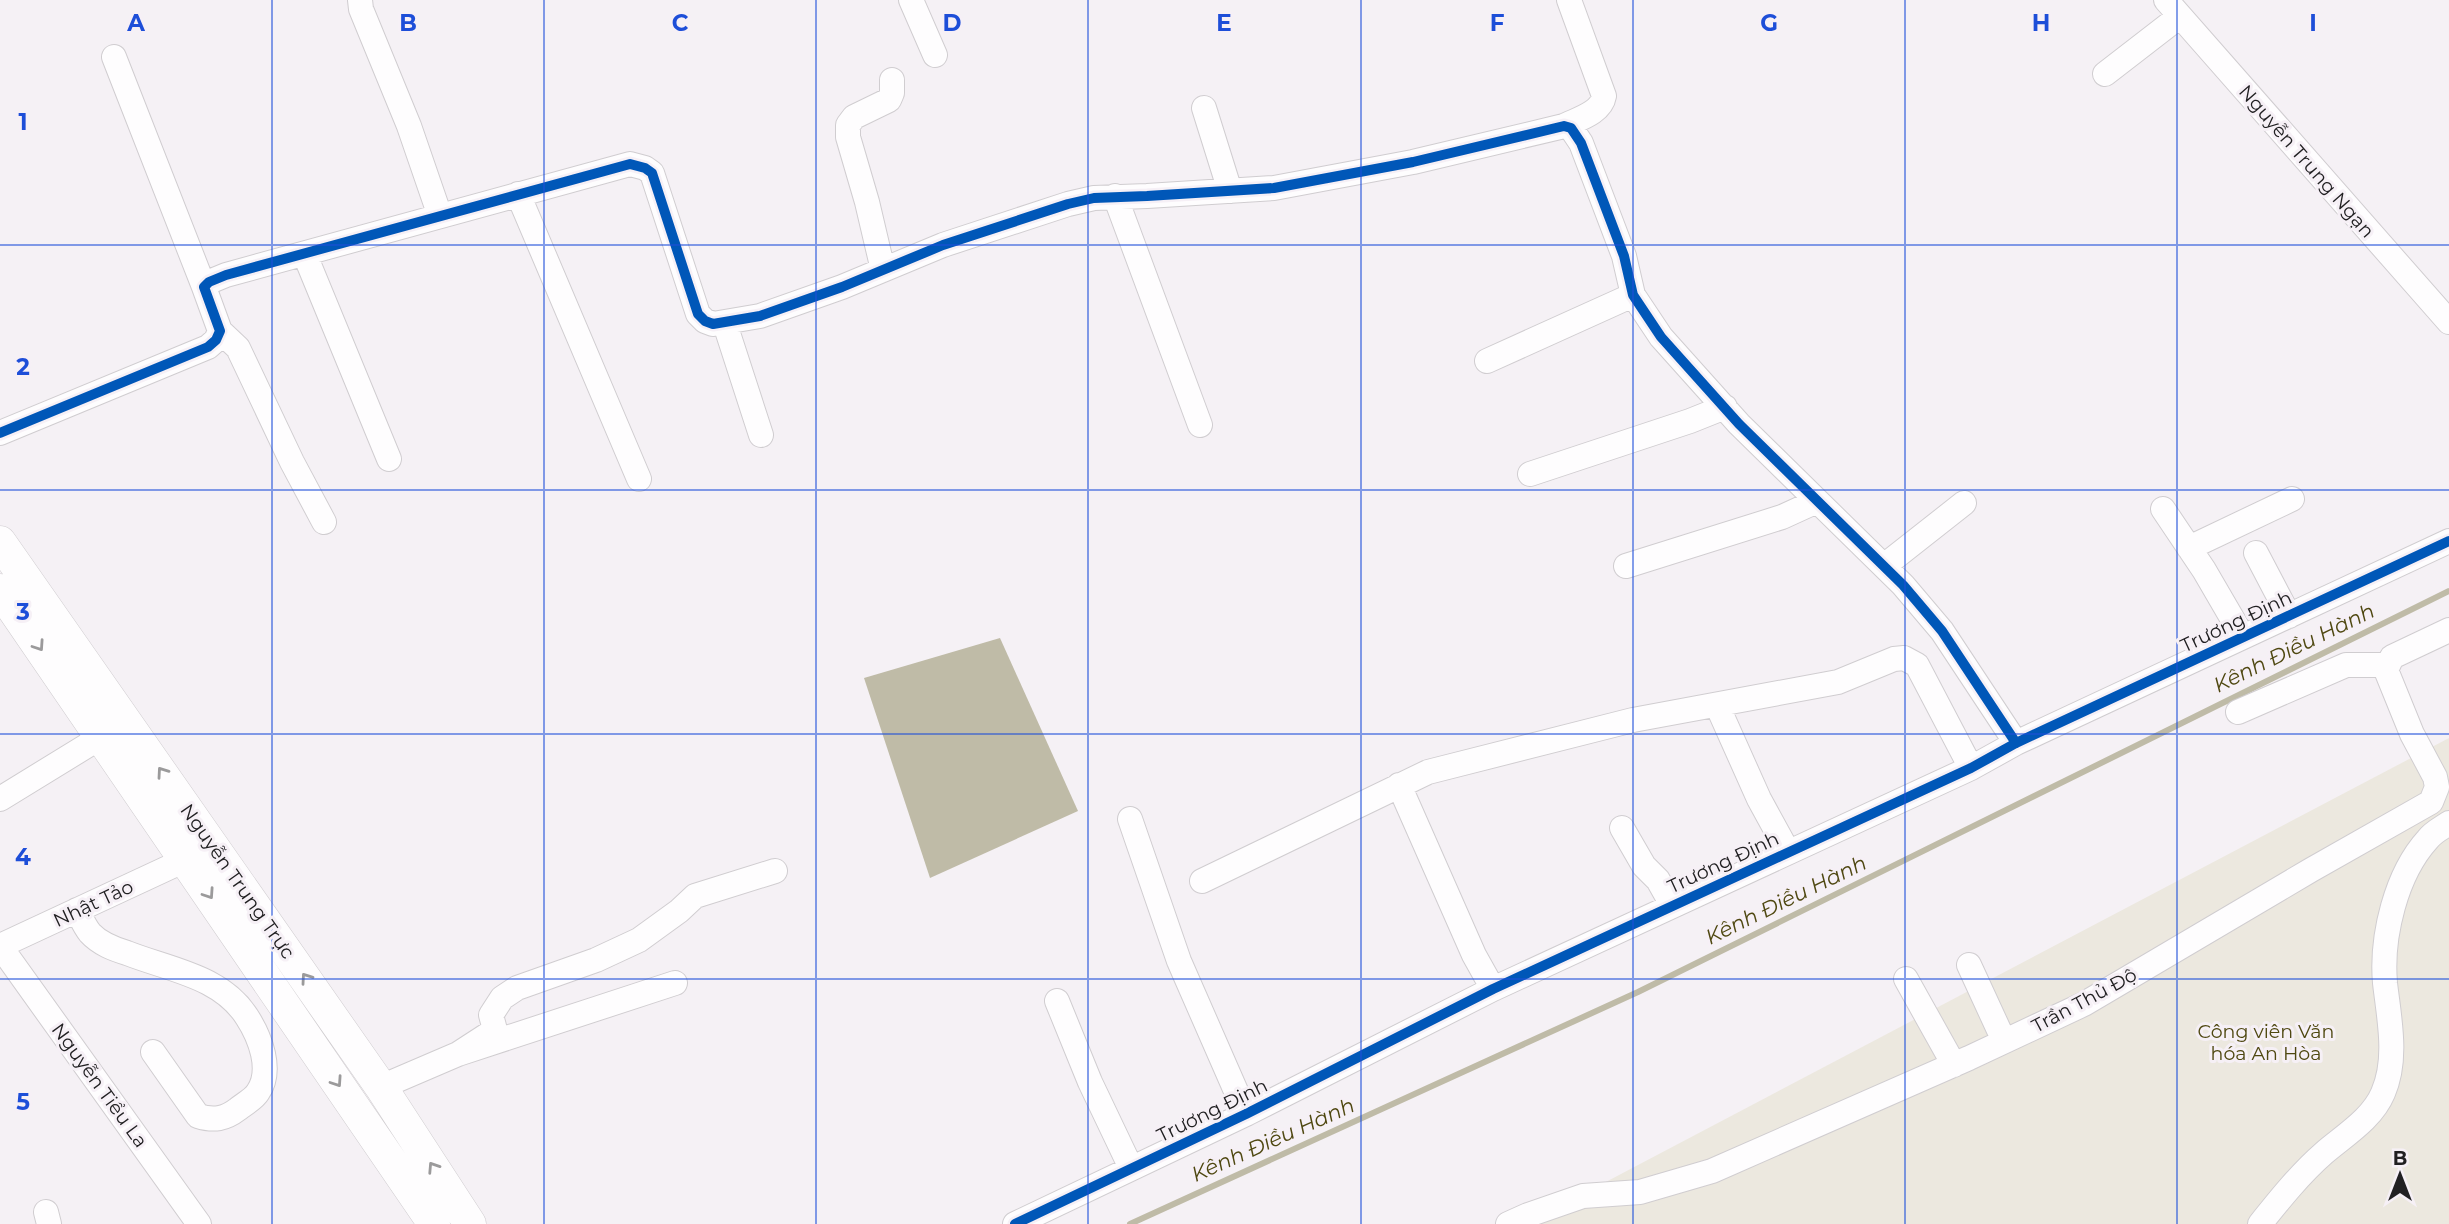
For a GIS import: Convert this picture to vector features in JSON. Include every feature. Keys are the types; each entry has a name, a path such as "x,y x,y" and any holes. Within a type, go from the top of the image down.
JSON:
{"main road":[{"name":"Nguyễn Trung Trực","path":"0,542 382,1087 470,1224"},
{"name":"Nguyễn Trung Trực","path":"0,590 434,1224"},
{"path":"185,860 212,843"}],"street":[{"path":"360,0 361,9 425,170 440,216"},
{"path":"911,0 935,55"},
{"path":"204,287 226,275 630,164 652,173 698,314 713,324 725,324 795,304 943,245 1068,204 1094,198 1274,188 1341,176 1564,126 1596,109 1603,103 1604,96 1569,0"},
{"path":"2105,74 2173,8"},
{"name":"Nguyễn Trung Ngạn","path":"2173,8 2449,322"},
{"path":"114,57 220,331 238,348 292,462 324,522"},
{"path":"883,270 848,137 848,124 854,117 889,100 892,80"},
{"path":"1204,108 1230,191"},
{"path":"1564,126 1571,128 1581,143 1624,256 1633,295 1661,337 1725,407 1903,585 1942,631 2016,743"},
{"path":"518,194 639,479"},
{"path":"1115,197 1200,425"},
{"path":"305,255 389,459"},
{"path":"1487,362 1633,295"},
{"path":"725,324 761,435"},
{"path":"0,433 208,347 216,341 220,331"},
{"path":"1531,474 1725,407"},
{"path":"2189,548 2292,499"},
{"path":"1626,566 1782,517 1817,501"},
{"path":"1884,566 1965,503"},
{"path":"2163,509 2244,637"},
{"name":"Trương Định","path":"1015,1224 1246,1114 1493,989 1971,768 2016,743 2449,541"},
{"path":"2256,553 2289,616"},
{"path":"2238,712 2346,665 2387,665 2392,657 2449,630"},
{"path":"1202,881 1428,772 1633,720 1839,682 1895,659 1904,658 1917,665 1971,768"},
{"name":"Trần Thủ Độ","path":"1508,1224 1583,1196 1640,1192 1712,1171 1954,1065 2084,1003 2431,802 2437,786 2435,777 2412,734 2388,677 2387,665"},
{"path":"1717,705 1759,799 1788,852"},
{"path":"0,799 101,737"},
{"path":"1399,785 1474,955 1493,989"},
{"path":"1130,818 1179,961 1246,1114"},
{"path":"2260,1224 2282,1195 2323,1154 2363,1122 2383,1093 2391,1055 2385,951 2396,892 2415,855 2429,837 2449,823"},
{"path":"1622,828 1643,866 1658,880 1672,905"},
{"name":"Nhật Tảo","path":"0,946 185,860"},
{"path":"458,1054 495,1030 491,1015 502,998 517,988 596,960 639,940 695,896 775,871"},
{"path":"77,910 89,933 100,942 210,982 228,993 246,1015 258,1038 264,1077 258,1094 235,1112 219,1120 207,1119 198,1116 153,1052"},
{"name":"Nguyễn Tiểu La","path":"0,946 199,1224"},
{"path":"1969,965 2004,1041"},
{"path":"1906,979 1954,1065"},
{"path":"382,1087 458,1054 675,983"},
{"path":"1056,1001 1090,1082 1131,1168"}],"green space":[{"name":"Công viên Văn hóa An Hòa","path":"2449,738 2449,1224 1526,1224"}],"shaded area":[{"path":"1000,638 1078,811 930,878 864,678"}],"waterway":[{"name":"Kênh Điều Hành","path":"1130,1224 1638,992 2449,591"}],"cycle path":[{"path":"0,433 208,347 216,340 220,331 204,287 209,282 226,275 630,164 652,173 698,314 713,324 760,316 842,287 943,245 1068,204 1094,198 1274,188 1413,162 1564,126 1571,128 1581,143 1624,256 1633,295 1661,337 1739,424 1903,585 1942,631 2016,743"},
{"path":"1015,1224 1246,1114 1493,989 1971,768 2016,743 2449,541"}]}
